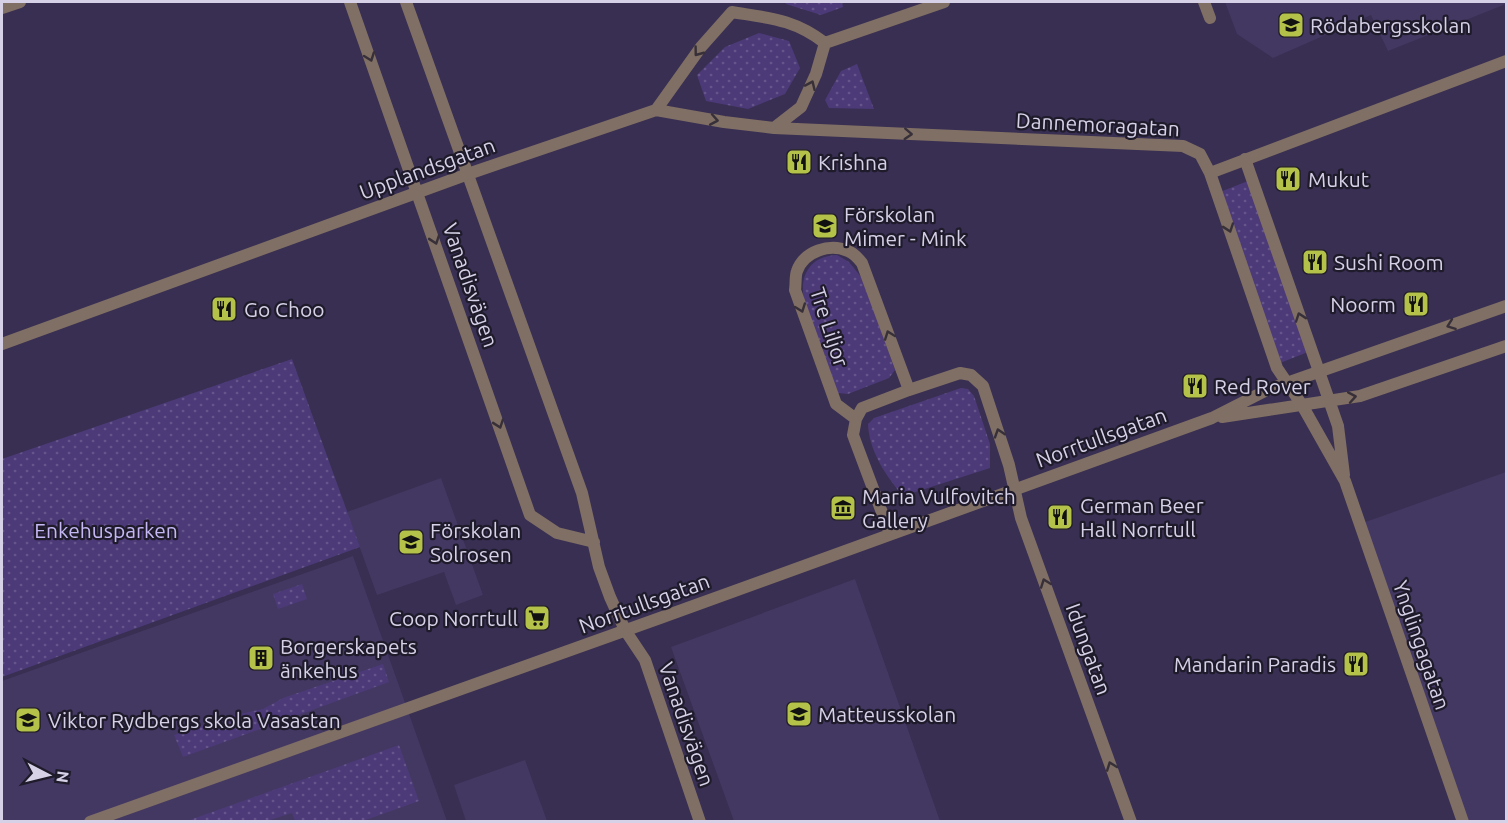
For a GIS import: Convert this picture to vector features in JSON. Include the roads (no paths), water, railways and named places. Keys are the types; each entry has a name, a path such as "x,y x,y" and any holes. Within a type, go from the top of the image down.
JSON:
{"street":[{"path":"2,8 20,2"},
{"name":"Vanadisvägen","path":"350,2 530,515 557,533 594,542"},
{"name":"Vanadisvägen","path":"406,2 582,493 599,567 626,630 645,660 700,822"},
{"path":"825,44 944,2"},
{"path":"1204,2 1210,18"},
{"path":"656,110 731,7 807,30 825,44"},
{"path":"774,128 801,107 816,74 825,44"},
{"path":"1209,173 1506,61"},
{"name":"Upplandsgatan","path":"2,344 468,174 656,110"},
{"name":"Dannemoragatan","path":"656,110 774,128 1183,146 1200,154 1209,173"},
{"name":"Ynglingagatan","path":"1245,159 1338,426 1344,481"},
{"name":"Ynglingagatan","path":"1209,173 1277,368 1302,405 1344,481 1463,822"},
{"name":"Tre Liljor","path":"856,419 836,404 795,290 796,271 807,255 825,248 839,248 851,252 862,263 909,390"},
{"name":"Norrtullsgatan","path":"90,822 1212,418 1268,390 1506,306"},
{"name":"Norrtullsgatan","path":"1212,418 1360,396 1506,346"},
{"path":"890,534 853,435 856,419 862,408 909,390 960,373 971,375 983,386 1009,465 1014,489"},
{"name":"Idungatan","path":"1014,489 1022,518 1131,822"}],"place":[{"name":"Rödabergsskolan","path":"1291,25"},
{"name":"Krishna","path":"799,162"},
{"name":"Mukut","path":"1288,179"},
{"name":"Förskolan Mimer - Mink","path":"825,226"},
{"name":"Sushi Room","path":"1315,262"},
{"name":"Noorm","path":"1416,304"},
{"name":"Go Choo","path":"224,309"},
{"name":"Red Rover","path":"1195,386"},
{"name":"Maria Vulfovitch Gallery","path":"843,508"},
{"name":"German Beer Hall Norrtull","path":"1060,517"},
{"name":"Förskolan Solrosen","path":"411,542"},
{"name":"Coop Norrtull","path":"537,618"},
{"name":"Borgerskapets änkehus","path":"261,658"},
{"name":"Mandarin Paradis","path":"1356,664"},
{"name":"Matteusskolan","path":"799,714"},
{"name":"Viktor Rydbergs skola Vasastan","path":"28,720"}],"park label":[{"name":"Enkehusparken","path":"106,530"}]}
